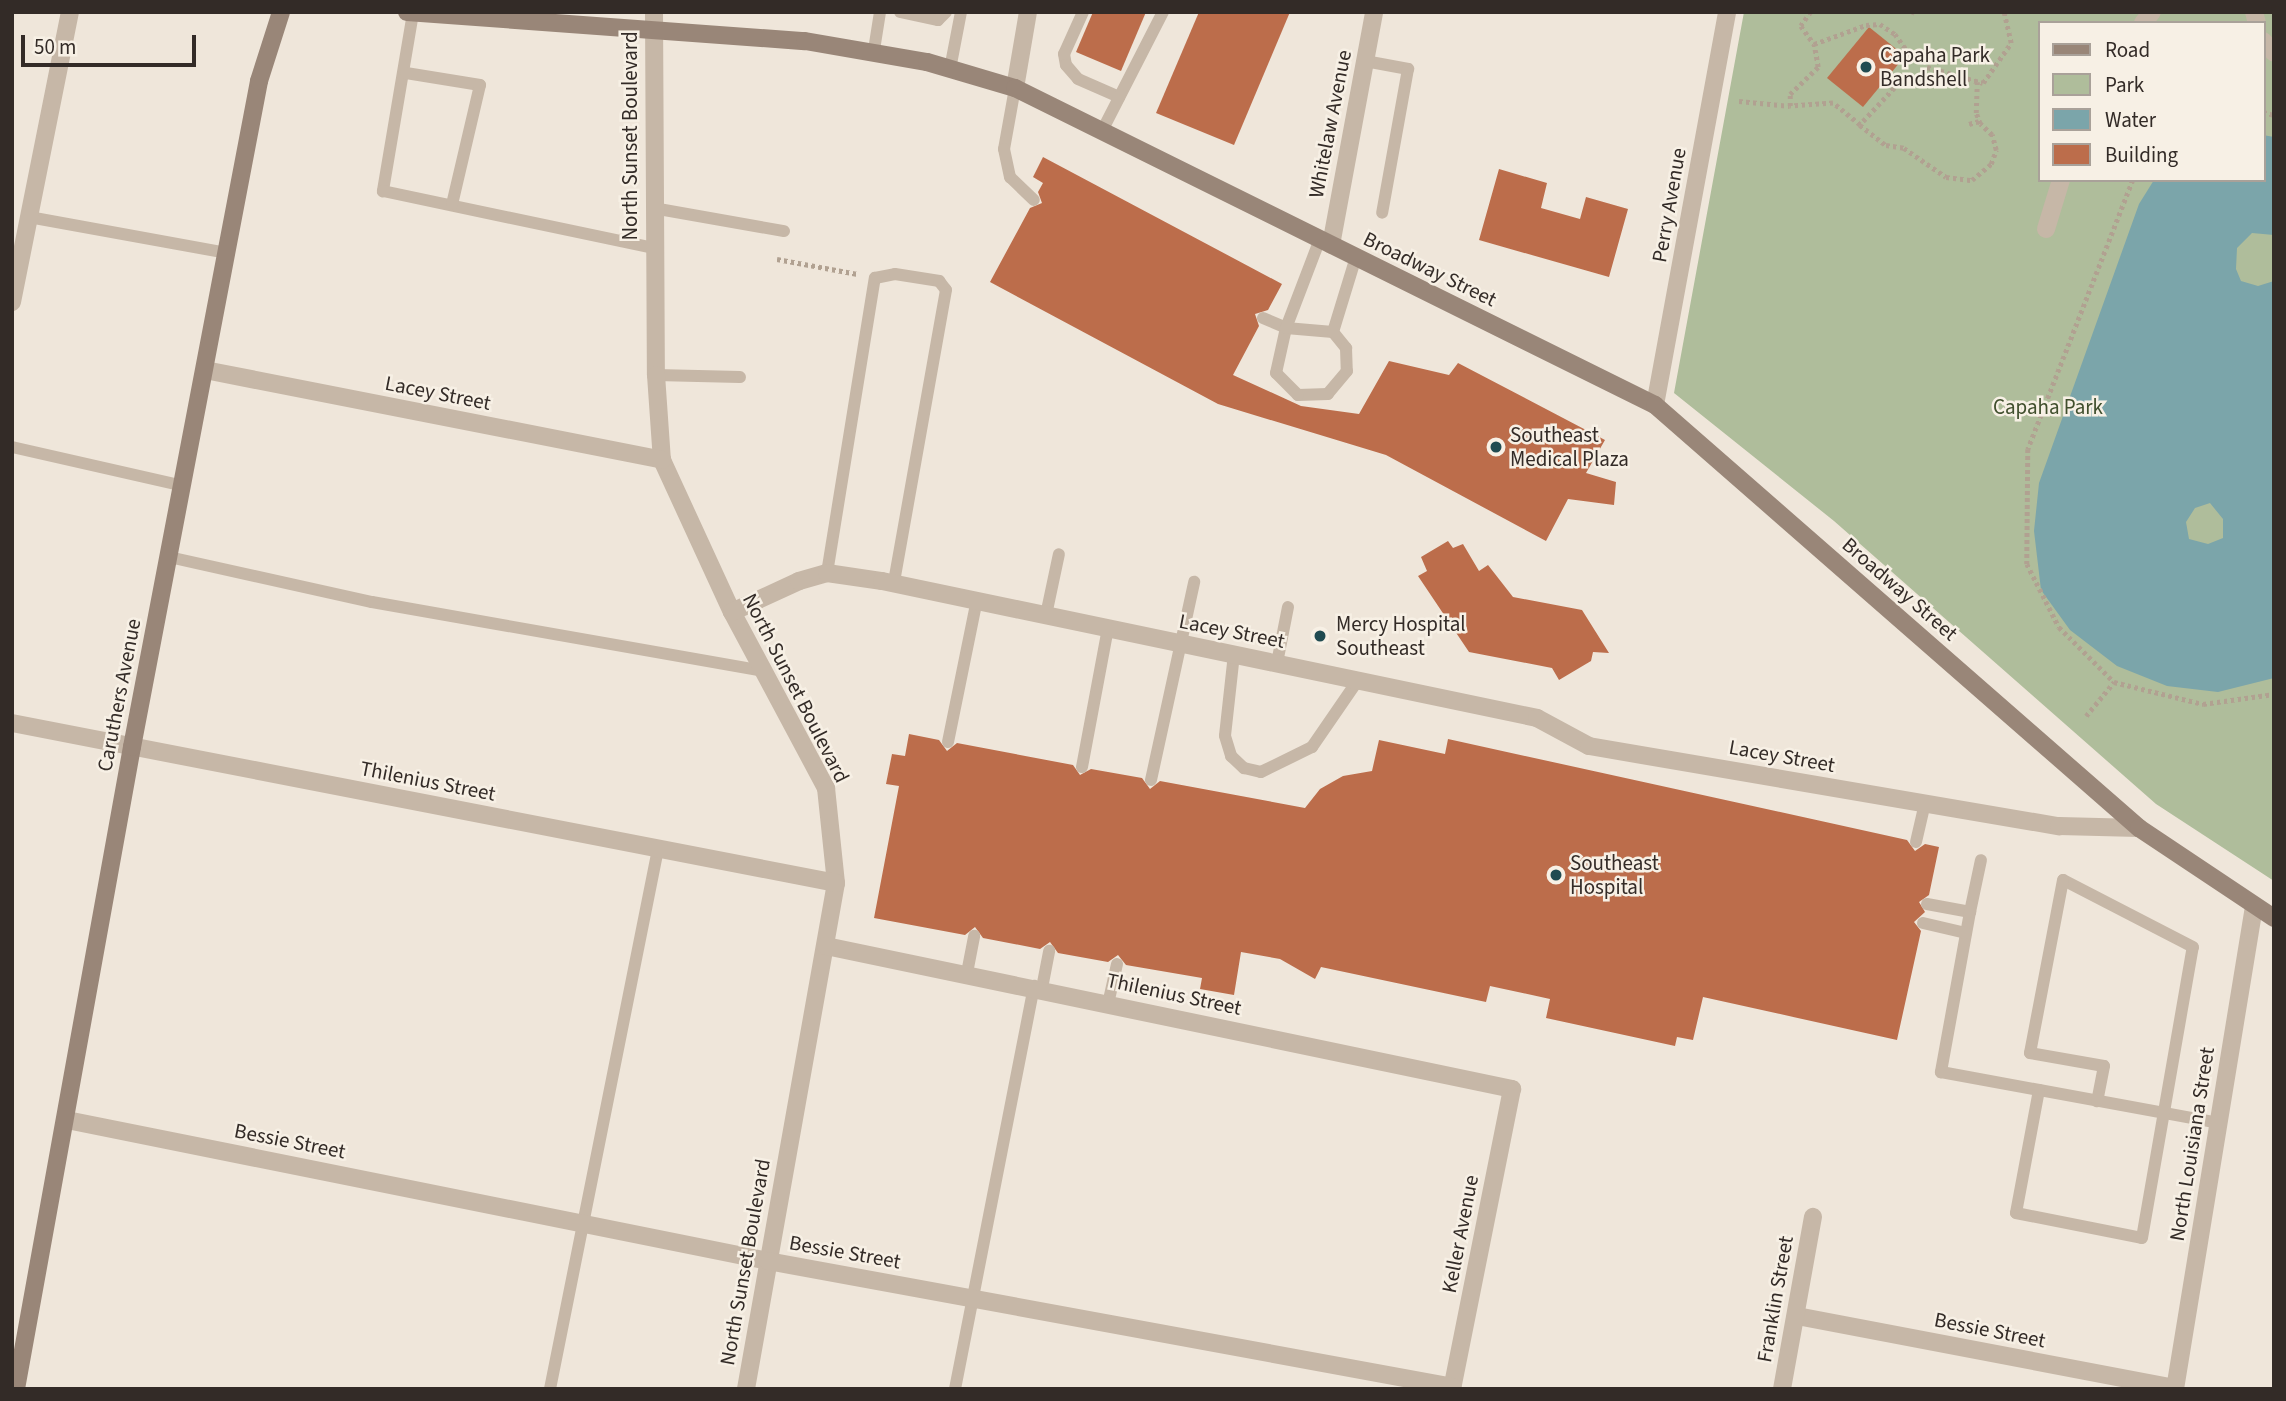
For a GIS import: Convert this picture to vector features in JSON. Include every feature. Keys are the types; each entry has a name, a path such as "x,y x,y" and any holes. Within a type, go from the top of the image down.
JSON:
{"main road":[{"name":"Caruthers Avenue","path":"16,1389 67,1120 132,747 259,81 281,12"},
{"name":"Broadway Street","path":"407,12 652,21 874,50 1015,88 1655,405 2140,828 2274,918"}],"street":[{"path":"12,302 70,12"},
{"path":"1015,88 1028,12"},
{"name":"Whitelaw Avenue","path":"1325,242 1374,12"},
{"name":"Perry Avenue","path":"1655,405 1727,12"},
{"name":"North Sunset Boulevard","path":"652,21 653,248 656,374 662,460 732,612 826,788 836,883 746,1389"},
{"path":"2046,229 2061,182"},
{"name":"Lacey Street","path":"205,370 662,460"},
{"name":"Lacey Street","path":"732,612 799,580 827,573 894,583 1536,718 1589,746 2059,826 2140,828"},
{"name":"Thilenius Street","path":"12,723 836,883"},
{"name":"North Louisiana Street","path":"2175,1389 2254,906"},
{"name":"Thilenius Street","path":"826,946 1038,987 1512,1089"},
{"name":"Keller Avenue","path":"1452,1388 1512,1089"},
{"name":"Bessie Street","path":"67,1120 768,1261 1452,1388"},
{"name":"Franklin Street","path":"1782,1389 1813,1217"},
{"name":"Bessie Street","path":"1797,1316 2175,1389"}],"lane":[{"path":"874,50 880,12"},
{"path":"900,12 938,20 946,12"},
{"path":"950,69 961,12"},
{"path":"1083,12 1064,54 1066,65 1079,79 1119,97"},
{"path":"1102,131 1163,12"},
{"path":"414,13 406,73 383,191 653,248"},
{"path":"1365,61 1408,69 1382,213"},
{"path":"406,73 480,85 452,204"},
{"path":"1015,88 1004,149 1010,177 1034,200"},
{"path":"653,208 784,231"},
{"path":"29,217 228,253"},
{"path":"1264,318 1286,328 1334,332 1346,348 1347,371 1328,394 1298,395 1276,373 1286,328 1325,242"},
{"path":"1334,332 1356,257"},
{"path":"827,573 875,278 895,274 939,281 946,290 894,583"},
{"path":"656,374 740,377"},
{"path":"12,447 183,485"},
{"path":"1046,615 1059,554"},
{"path":"169,557 372,602 763,671"},
{"path":"1151,780 1194,582"},
{"path":"948,742 977,600"},
{"path":"1277,663 1288,607"},
{"path":"1082,767 1108,628"},
{"path":"1234,654 1225,736 1231,756 1244,768 1261,772 1312,747 1357,680"},
{"path":"1916,842 1925,803"},
{"path":"550,1389 658,849"},
{"path":"1981,860 1941,1072 2218,1123"},
{"path":"2039,1090 2016,1213 2142,1238 2193,947 2063,880 2029,1053 2104,1066 2097,1101"},
{"path":"1927,904 1970,912"},
{"path":"1923,923 1966,933"},
{"path":"967,973 974,936"},
{"path":"955,1389 1038,987 1049,951"},
{"path":"1108,1004 1116,964"}],"path":[{"path":"1790,106 1790,94 1818,67 1814,44 1801,26 1811,12"},
{"path":"1927,67 1983,83 2011,43 2004,12"},
{"path":"1814,44 1880,24 1895,34 1908,52 1904,78 1860,125"},
{"path":"1739,101 1790,106 1833,103 1885,145 1904,148 1958,181 1981,174 1996,150 1992,135 1979,121 1977,82"},
{"path":"1969,124 1979,121"},
{"path":"2132,182 2028,449 2026,564 2059,628 2114,682 2203,704 2274,694"},
{"path":"776,259 875,278"},
{"path":"2086,716 2114,682"}],"green space":[{"name":"Capaha Park","path":"1744,12 2274,12 2274,881 2156,804 1834,521 1674,393"}],"water":[{"path":"2265,135 2274,137 2274,235 2252,233 2237,248 2236,269 2241,281 2258,286 2274,281 2274,678 2218,692 2167,686 2117,666 2070,630 2041,590 2034,531 2039,483 2139,204 2153,182 2265,182","holes":["2210,503 2223,519 2223,538 2208,544 2189,539 2186,522 2195,508"]}],"building":[{"path":"1093,12 1146,12 1121,71 1076,52"},
{"path":"1199,12 1290,12 1234,145 1156,113"},
{"name":"Capaha Park Bandshell","path":"1869,27 1905,56 1863,107 1827,78"},
{"path":"1043,157 1282,284 1268,310 1255,314 1259,326 1233,375 1301,406 1359,414 1389,361 1449,375 1458,363 1605,440 1586,473 1616,482 1614,505 1568,499 1546,541 1386,455 1218,404 990,282 1030,208 1042,203 1038,192 1043,183 1033,177"},
{"path":"1499,169 1547,183 1541,208 1580,219 1586,197 1628,209 1609,277 1479,240"},
{"path":"1448,541 1453,548 1463,544 1479,571 1488,565 1513,597 1582,610 1609,653 1593,652 1591,661 1559,680 1552,668 1469,652 1418,576 1427,571 1421,557"},
{"name":"Southeast Hospital","path":"909,734 939,740 947,751 957,743 1073,765 1080,775 1091,769 1142,778 1150,789 1160,781 1305,808 1320,789 1343,776 1372,771 1379,740 1445,754 1448,739 1907,840 1915,851 1925,844 1939,847 1929,895 1919,902 1925,912 1914,922 1921,931 1897,1040 1703,997 1693,1040 1677,1037 1675,1046 1546,1018 1550,999 1490,986 1486,1002 1321,967 1315,979 1280,959 1241,952 1234,995 1200,989 1202,978 1126,965 1118,955 1108,962 1058,953 1050,942 1040,949 983,938 975,927 965,935 874,918 899,786 886,784 892,754 905,756"}],"place":[{"name":"Capaha Park Bandshell","path":"1866,67"},
{"name":"Southeast Medical Plaza","path":"1496,447"},
{"name":"Mercy Hospital Southeast","path":"1320,636"},
{"name":"Southeast Hospital","path":"1556,875"}]}
